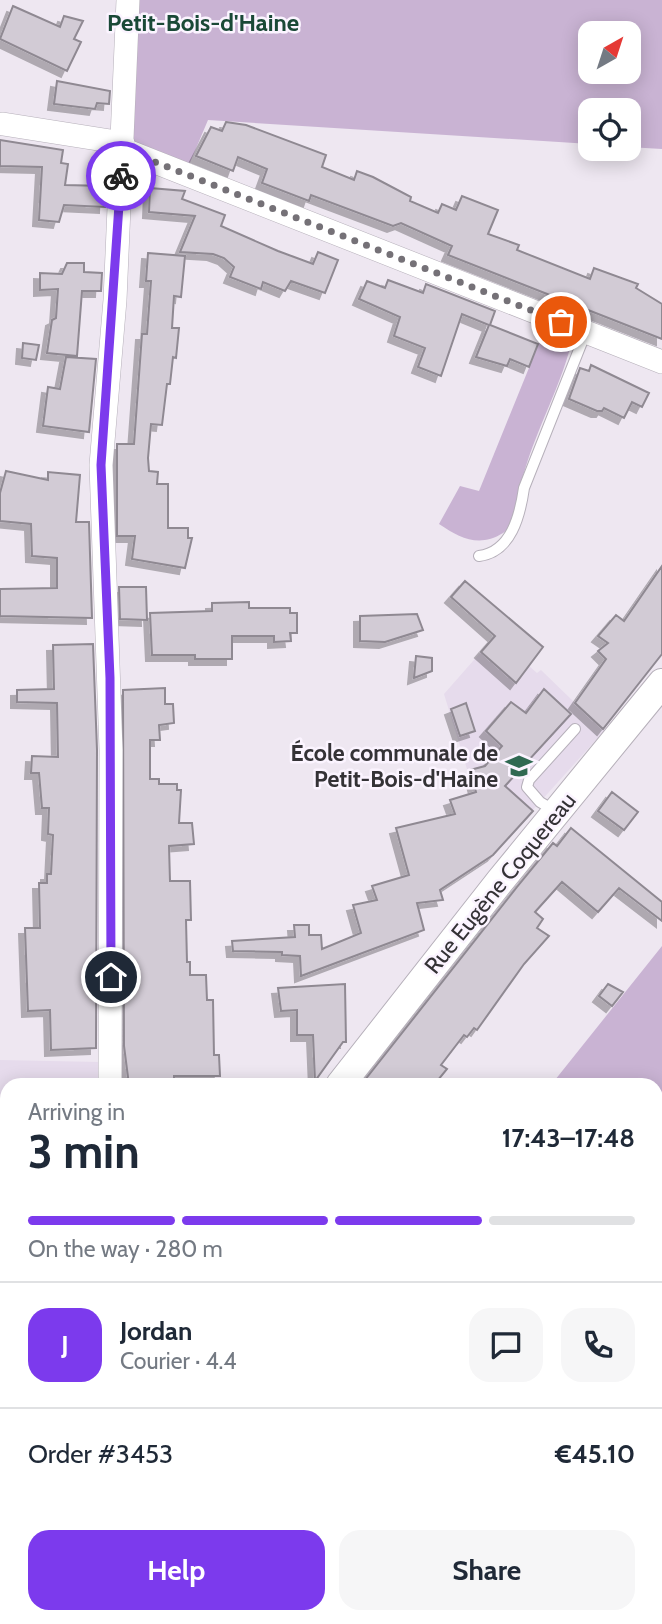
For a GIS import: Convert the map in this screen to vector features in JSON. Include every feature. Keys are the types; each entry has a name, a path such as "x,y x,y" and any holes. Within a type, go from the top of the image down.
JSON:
{"street":[{"path":"110,1078 110,678 101,476 122,146 128,0"},
{"path":"3,124 122,146 662,362"},
{"name":"Rue Eugène Coquereau","path":"346,1078 662,683"}],"lane":[{"path":"479,556 491,554 514,527 521,513 524,488 586,332"},
{"path":"557,813 540,802 527,787 529,779 575,729"}],"shaded area":[{"path":"128,0 662,0 662,149 641,148 641,98 578,98 578,143 208,120 186,172 122,149"},
{"path":"548,321 574,332 563,371 533,445 514,517 508,529 494,537 478,540 462,537 439,524 460,486 479,491"},
{"name":"École communale de Petit-Bois-d'Haine","path":"495,636 537,673 541,670 604,731 493,854 444,694"},
{"path":"662,946 662,1078 557,1078"},
{"path":"0,1060 100,1062 100,1078 0,1078"}],"building":[{"path":"13,6 60,27 64,16 83,21 74,39 81,42 67,71 0,39"},
{"path":"57,81 110,91 109,104 97,103 95,109 54,104"},
{"path":"226,122 246,125 326,155 322,167 354,180 357,171 373,177 411,197 410,201 438,213 442,204 456,210 462,196 498,210 488,234 519,245 517,250 590,279 594,268 638,284 636,288 662,304 662,339 448,255 452,246 401,223 393,226 311,195 309,201 262,183 267,169 238,157 233,171 196,156 211,127 222,131"},
{"path":"0,140 63,150 61,163 68,164 65,185 106,186 105,207 64,205 59,222 39,220 42,167 0,166"},
{"path":"150,188 185,191 182,199 225,215 221,226 278,251 313,264 318,252 338,260 325,293 291,281 285,291 263,282 261,289 230,277 234,267 224,258 213,254 180,252 195,216 149,212"},
{"path":"148,253 185,256 181,297 174,296 172,328 179,328 176,358 173,357 170,384 167,384 162,425 151,424 148,458 149,471 158,472 157,484 168,484 168,528 188,528 188,538 192,538 185,568 132,559 135,536 117,536 117,444 134,444 142,334 147,334 151,281 146,281"},
{"path":"67,263 84,263 84,272 102,273 101,291 82,291 77,356 47,353 52,320 56,318 58,289 40,290 40,273 62,274"},
{"path":"388,280 423,293 426,284 495,311 490,325 538,344 529,367 510,359 507,366 476,357 489,325 462,314 441,376 418,367 425,348 394,336 400,317 359,299 367,281 385,288"},
{"path":"23,343 39,345 36,360 22,358"},
{"path":"66,357 96,359 89,432 43,426 48,387 60,389"},
{"path":"591,365 649,393 642,407 632,402 624,418 604,408 597,411 569,399 580,368 589,371"},
{"path":"6,471 48,480 48,472 80,475 76,522 89,522 92,618 0,616 0,589 57,588 57,558 32,556 31,524 0,521 0,493"},
{"path":"662,566 662,654 603,729 575,703 606,659 598,651 608,643 598,636 616,615 624,621"},
{"path":"465,581 543,647 516,683 481,652 495,636 451,597"},
{"path":"119,587 146,587 147,620 120,619"},
{"path":"249,602 249,608 290,608 290,613 297,613 297,633 290,633 291,641 274,642 274,636 232,636 232,659 195,659 195,655 152,655 150,613 212,611 212,603"},
{"path":"417,614 423,630 385,642 360,641 360,616"},
{"path":"93,644 97,750 96,1048 51,1050 50,1010 28,1011 25,928 40,928 39,883 47,883 47,874 51,874 53,835 48,834 49,808 42,808 39,773 31,773 32,756 58,757 57,703 17,702 17,690 54,689 53,645"},
{"path":"416,656 432,658 432,671 414,678"},
{"path":"165,688 165,704 173,704 174,723 159,725 160,740 150,740 150,779 159,779 159,784 177,784 177,790 181,790 179,823 192,823 194,844 169,846 170,881 190,881 191,920 186,920 187,962 190,962 190,975 206,975 207,1000 213,1000 214,1055 219,1055 220,1076 128,1078 124,1046 123,690"},
{"path":"544,689 571,714 505,786 533,811 493,855 440,890 443,900 417,903 424,930 301,976 300,956 282,955 282,952 233,951 232,941 295,937 294,925 309,925 309,935 321,935 322,949 361,933 353,905 377,900 372,886 409,875 396,828 455,814 450,800 476,792 470,770 485,766 502,746 486,731 511,702 526,713"},
{"path":"466,703 475,731 460,736 451,709"},
{"path":"612,792 638,812 624,830 598,811"},
{"path":"571,828 662,902 662,921 619,888 598,912 562,882 535,912 543,919 537,928 549,936 524,964 477,1030 474,1028 467,1037 464,1035 441,1065 447,1069 440,1078 367,1078 553,843 557,846"},
{"path":"345,984 346,1042 343,1042 317,1078 315,1078 313,1035 297,1035 297,1010 281,1011 278,988"},
{"path":"608,984 623,992 612,1006 599,996"}],"way so far":[{"path":"121,176 122,149 561,322"}],"place":[{"name":"École communale de Petit-Bois-d'Haine","path":"519,766"}],"district":[{"name":"Petit-Bois-d'Haine","path":"203,22"}],"route":[{"path":"111,977 110,678 101,465 115,300 121,176"}]}
